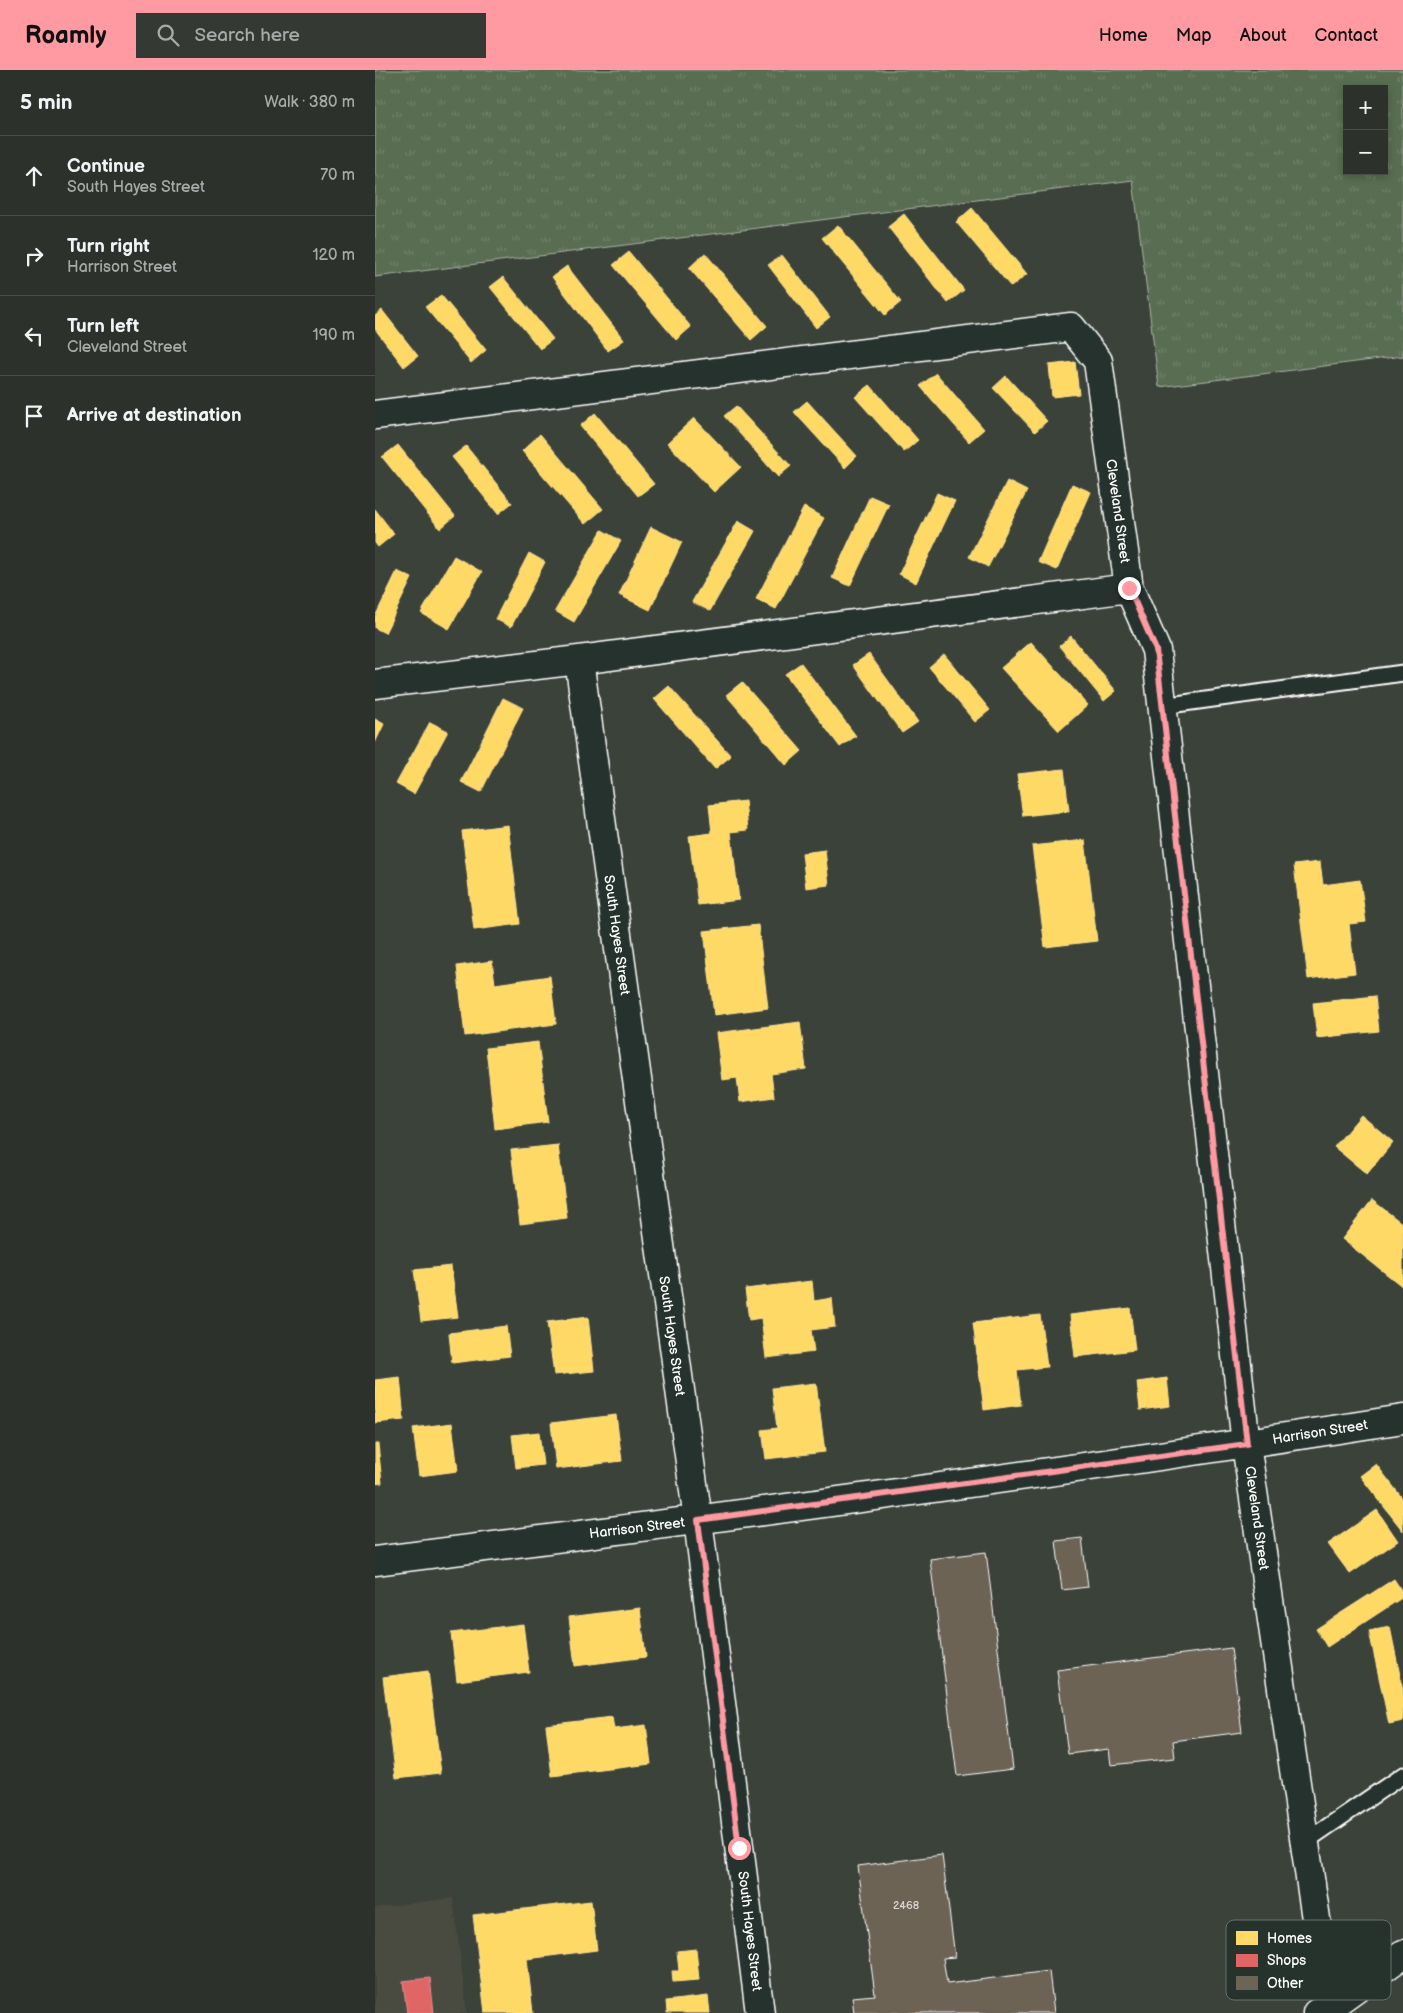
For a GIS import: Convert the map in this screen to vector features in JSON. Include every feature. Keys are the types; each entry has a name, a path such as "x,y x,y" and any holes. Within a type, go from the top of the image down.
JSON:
{"street":[{"name":"Cleveland Street","path":"375,415 1071,327 1098,361 1129,588 1156,650 1247,1444 1305,1842 1313,1920"},
{"path":"375,684 579,660 1129,588"},
{"name":"South Hayes Street","path":"579,660 698,1520 760,2013"},
{"name":"Harrison Street","path":"375,1561 698,1520 1247,1444 1403,1420"},
{"path":"1391,1962 1403,1954"},
{"path":"1323,2010 1337,2000"}],"lane":[{"path":"1162,706 1403,673"},
{"path":"1305,1842 1403,1776"}],"shaded area":[{"path":"453,1898 467,2013 375,2013 375,1908"}],"green space":[{"path":"375,70 1403,70 1403,356 1159,387 1133,180 375,277"}],"building: Homes":[{"path":"972,208 1027,274 1011,287 956,222"},
{"path":"904,214 964,290 948,303 888,227"},
{"path":"838,225 901,302 885,315 822,238"},
{"path":"629,252 691,327 676,340 613,265"},
{"path":"705,253 767,326 751,340 689,268"},
{"path":"782,255 830,317 816,328 768,265"},
{"path":"567,266 624,340 608,351 552,277"},
{"path":"503,277 553,339 540,349 490,287"},
{"path":"441,295 486,350 471,363 425,307"},
{"path":"382,310 418,356 404,367 375,329 375,316"},
{"path":"1075,362 1079,394 1052,397 1049,365"},
{"path":"936,373 984,429 969,442 920,386"},
{"path":"1006,376 1047,421 1035,432 993,388"},
{"path":"870,385 918,440 904,452 855,397"},
{"path":"807,401 857,456 845,468 794,412"},
{"path":"736,406 791,466 778,477 724,416"},
{"path":"595,413 654,484 638,496 580,426"},
{"path":"694,418 741,467 714,492 667,443"},
{"path":"540,434 603,509 585,524 522,451"},
{"path":"398,445 455,516 440,529 382,457"},
{"path":"466,446 512,503 498,514 452,457"},
{"path":"1007,481 1027,491 988,567 969,557"},
{"path":"1072,484 1091,492 1057,570 1038,562"},
{"path":"937,493 955,501 916,583 899,574"},
{"path":"870,496 889,504 850,586 832,578"},
{"path":"804,507 824,518 776,609 756,599"},
{"path":"375,509 394,534 378,547 375,543"},
{"path":"738,521 755,531 710,611 692,602"},
{"path":"651,527 682,542 650,610 619,595"},
{"path":"602,530 621,541 574,622 555,611"},
{"path":"529,553 545,562 511,627 495,619"},
{"path":"454,556 482,572 449,629 421,613"},
{"path":"397,571 412,578 385,633 375,628 375,617"},
{"path":"1071,636 1116,691 1104,701 1059,646"},
{"path":"1031,642 1088,705 1059,731 1001,668"},
{"path":"869,654 918,722 902,733 853,665"},
{"path":"944,654 990,710 975,722 929,667"},
{"path":"801,663 856,736 840,747 785,674"},
{"path":"742,682 802,751 786,765 726,695"},
{"path":"669,686 731,756 715,769 654,699"},
{"path":"503,698 523,708 481,792 461,782"},
{"path":"375,719 384,724 375,743"},
{"path":"430,722 448,731 414,794 396,784"},
{"path":"1064,769 1069,811 1023,816 1017,774"},
{"path":"745,801 748,830 731,832 739,900 698,905 689,836 712,833 709,805"},
{"path":"508,825 520,924 474,930 462,831"},
{"path":"1085,840 1097,941 1045,947 1032,846"},
{"path":"825,850 829,885 806,888 802,853"},
{"path":"1320,862 1323,885 1360,880 1366,922 1349,924 1355,973 1308,979 1294,865"},
{"path":"758,925 768,1008 714,1015 704,931"},
{"path":"492,961 495,984 550,976 556,1024 465,1036 457,966"},
{"path":"1375,996 1379,1031 1317,1038 1313,1003"},
{"path":"800,1022 806,1069 771,1074 774,1097 740,1102 737,1078 722,1080 716,1033"},
{"path":"538,1042 548,1122 495,1129 486,1048"},
{"path":"1361,1115 1393,1142 1367,1174 1334,1147"},
{"path":"558,1145 567,1218 520,1224 511,1150"},
{"path":"1372,1200 1403,1224 1403,1287 1342,1239"},
{"path":"451,1266 458,1317 421,1321 414,1270"},
{"path":"812,1281 814,1301 832,1298 835,1327 811,1330 814,1352 766,1358 761,1318 749,1320 745,1289"},
{"path":"1130,1308 1135,1350 1075,1357 1070,1315"},
{"path":"1040,1315 1047,1367 1017,1370 1021,1405 984,1410 973,1323"},
{"path":"588,1317 594,1371 554,1375 547,1322"},
{"path":"506,1326 510,1356 452,1363 449,1333"},
{"path":"400,1377 404,1420 375,1423 375,1380"},
{"path":"1167,1378 1170,1406 1140,1410 1137,1382"},
{"path":"816,1383 825,1452 766,1459 762,1430 777,1428 772,1388"},
{"path":"616,1415 622,1461 556,1469 551,1423"},
{"path":"452,1423 458,1471 419,1476 413,1428"},
{"path":"539,1432 543,1465 516,1468 512,1435"},
{"path":"375,1444 378,1444 382,1483 375,1484"},
{"path":"1376,1464 1403,1499 1403,1531 1360,1476"},
{"path":"1377,1510 1398,1541 1350,1574 1328,1544"},
{"path":"1394,1579 1403,1593 1403,1597 1327,1647 1316,1629"},
{"path":"640,1608 646,1657 575,1666 569,1617"},
{"path":"523,1624 529,1672 457,1681 451,1633"},
{"path":"1390,1627 1403,1690 1403,1721 1389,1724 1369,1631"},
{"path":"428,1671 441,1773 396,1778 383,1677"},
{"path":"612,1717 614,1729 646,1725 651,1764 552,1776 546,1725"},
{"path":"591,1901 597,1950 527,1959 533,2013 485,2013 473,1915"},
{"path":"696,1949 699,1980 673,1982 672,1971 679,1971 677,1951"},
{"path":"708,1996 710,2013 667,2013 666,2001"}],"building: Shops":[{"path":"430,1978 434,2013 407,2013 403,1981"}],"building: Other":[{"path":"1082,1538 1088,1587 1062,1590 1056,1541"},
{"path":"986,1552 1013,1769 957,1776 930,1559"},
{"path":"1231,1648 1242,1732 1173,1741 1175,1758 1111,1765 1109,1749 1068,1754 1057,1670"},
{"path":"942,1855 955,1957 943,1958 947,1984 1049,1971 1054,2013 854,2013 852,1997 875,1995 858,1866"}],"route":[{"path":"739,1848 698,1520 1247,1444 1156,650 1129,588"}]}
